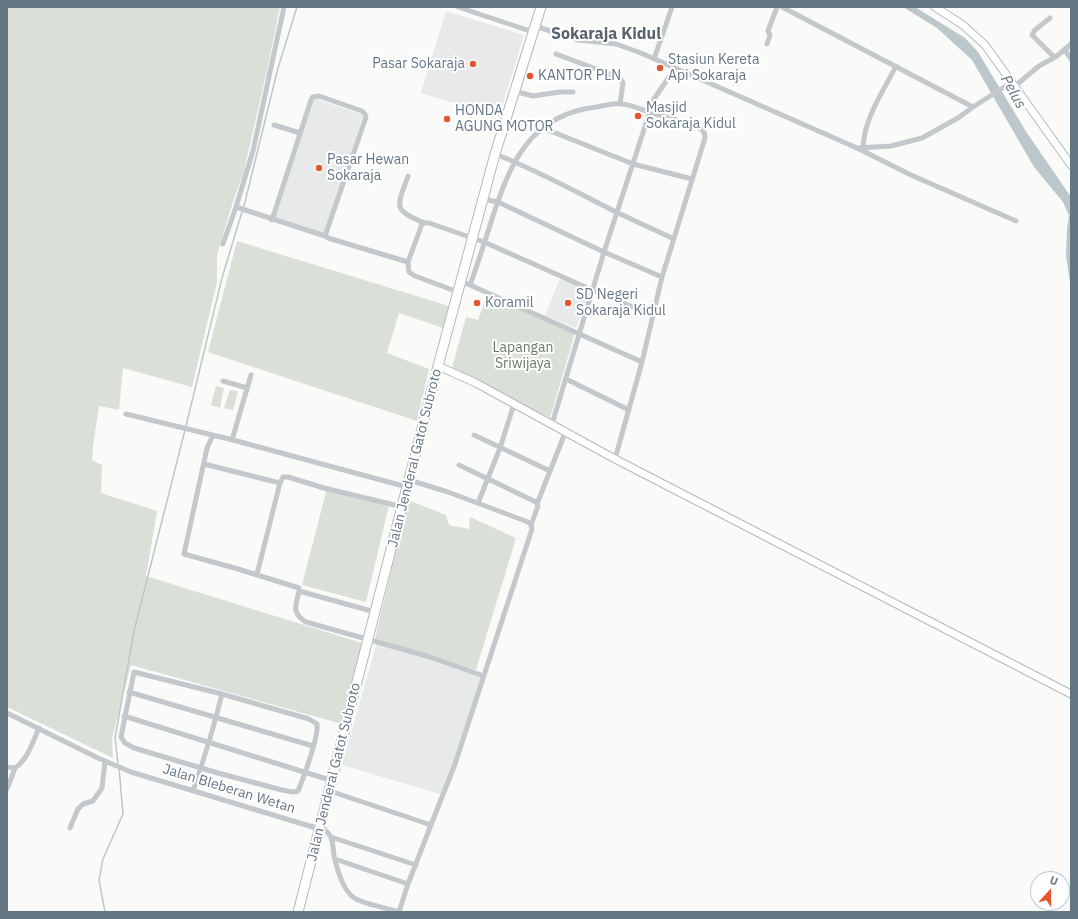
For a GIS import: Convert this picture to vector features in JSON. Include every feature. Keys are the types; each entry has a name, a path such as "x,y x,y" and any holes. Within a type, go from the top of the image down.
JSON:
{"highway":[{"name":"Jalan Jenderal Gatot Subroto","path":"298,912 333,781 438,366 495,154 541,7"}],"street":[{"path":"223,244 238,208 253,151 284,7"},
{"path":"458,7 578,40 616,44 675,68 857,148 911,175 1016,220"},
{"path":"654,59 672,7"},
{"path":"767,44 770,35 768,30 777,7"},
{"path":"782,7 973,107"},
{"path":"935,7 963,26 986,45 1012,84 1071,165"},
{"path":"1050,18 1035,30 1032,35 1054,57"},
{"path":"857,148 891,146 922,138 958,118 973,107 1012,84 1065,50 1071,44"},
{"path":"1065,50 1071,58"},
{"path":"556,54 620,78 624,84 620,104"},
{"path":"863,148 866,128 871,112 896,66"},
{"path":"552,424 592,290 654,99 675,68"},
{"path":"514,91 533,96 558,92 572,92"},
{"path":"272,220 311,100 313,96 319,96 362,111 366,117 325,236"},
{"path":"470,285 504,182 514,161 527,143 554,120 572,112 620,104 702,128 705,132 705,138 662,277 642,362 615,459"},
{"path":"274,125 300,133"},
{"path":"543,128 633,164 692,179"},
{"path":"495,154 548,177 674,239"},
{"path":"408,176 398,202 400,208 410,216 425,223 484,242 652,315"},
{"path":"483,199 498,202 604,252 662,277"},
{"path":"238,208 328,238 408,262"},
{"path":"425,223 422,224 408,262 408,269 411,274 458,292"},
{"path":"461,281 642,362"},
{"path":"438,366 476,384 552,424 565,433 1071,694"},
{"path":"232,440 251,375"},
{"path":"566,379 629,410"},
{"path":"223,380 247,388"},
{"path":"478,503 500,448 514,404"},
{"path":"126,414 408,484 478,503 528,522 531,525"},
{"path":"331,836 340,877 349,894 356,899 400,912 408,884 455,764 532,530 531,525 537,510 537,504 565,433"},
{"path":"213,435 207,448 184,554 257,574 299,588 299,591 375,612"},
{"path":"474,435 550,471"},
{"path":"204,464 280,483"},
{"path":"460,465 537,504"},
{"path":"257,574 280,483 283,477 403,506"},
{"path":"299,591 295,610 299,618 306,622 427,656 484,676"},
{"path":"134,672 222,694 309,719 317,724 318,726 313,746 298,790 293,792 218,773 134,748 125,743 121,737 132,674 134,672"},
{"path":"129,692 313,746"},
{"path":"193,791 210,742 222,694"},
{"name":"Jalan Bleberan Wetan","path":"7,713 107,762 131,772 320,829 326,831 331,836 416,865"},
{"path":"124,716 333,781"},
{"path":"7,789 15,768 20,765 27,755 39,728"},
{"path":"70,828 78,809 83,804 93,801 102,788 107,762"},
{"path":"7,766 15,768"},
{"path":"330,791 432,825"},
{"path":"335,859 408,884"}],"shaded area":[{"path":"903,7 915,7 965,38 978,52 1027,133 1071,197 1071,288 1066,257 1069,216 1063,202 1034,167 972,60 937,28"},
{"name":"Pasar Sokaraja","path":"446,11 524,35 499,117 421,93"},
{"name":"Pasar Hewan Sokaraja","path":"314,98 363,115 325,236 274,221"},
{"name":"SD Negeri Sokaraja Kidul","path":"560,278 590,290 576,328 545,316"},
{"path":"377,642 483,676 443,795 342,765"}],"green space":[{"path":"7,7 280,7 243,175 235,195 217,255 217,282 192,387 123,368 119,410 99,406 92,460 102,465 101,493 157,511 146,576 362,643 342,724 131,665 112,738 113,758 7,707"},
{"path":"237,241 449,306 443,328 399,313 387,353 429,369 417,421 208,352"},
{"name":"Lapangan Sriwijaya","path":"488,293 575,333 550,418 452,368 466,317 478,320"},
{"path":"216,386 224,388 220,408 211,405"},
{"path":"230,390 238,391 233,410 224,408"},
{"path":"327,488 389,505 366,602 302,585"},
{"path":"408,500 446,515 449,525 469,529 470,517 516,538 476,670 375,639"}],"waterway":[{"path":"186,426 222,278 245,202 278,68 297,7"},
{"path":"118,764 115,738 134,631 185,430"},
{"path":"105,912 99,880 103,859 123,814 119,768"}],"place":[{"name":"Pasar Sokaraja","path":"473,64"},
{"name":"Stasiun Kereta Api Sokaraja","path":"660,68"},
{"name":"KANTOR PLN","path":"530,76"},
{"name":"Masjid Sokaraja Kidul","path":"638,116"},
{"name":"HONDA AGUNG MOTOR","path":"447,119"},
{"name":"Pasar Hewan Sokaraja","path":"319,168"},
{"name":"Koramil","path":"477,303"},
{"name":"SD Negeri Sokaraja Kidul","path":"568,303"}],"district":[{"name":"Sokaraja Kidul","path":"606,34"}],"water label":[{"name":"Pelus","path":"1013,92"}]}
